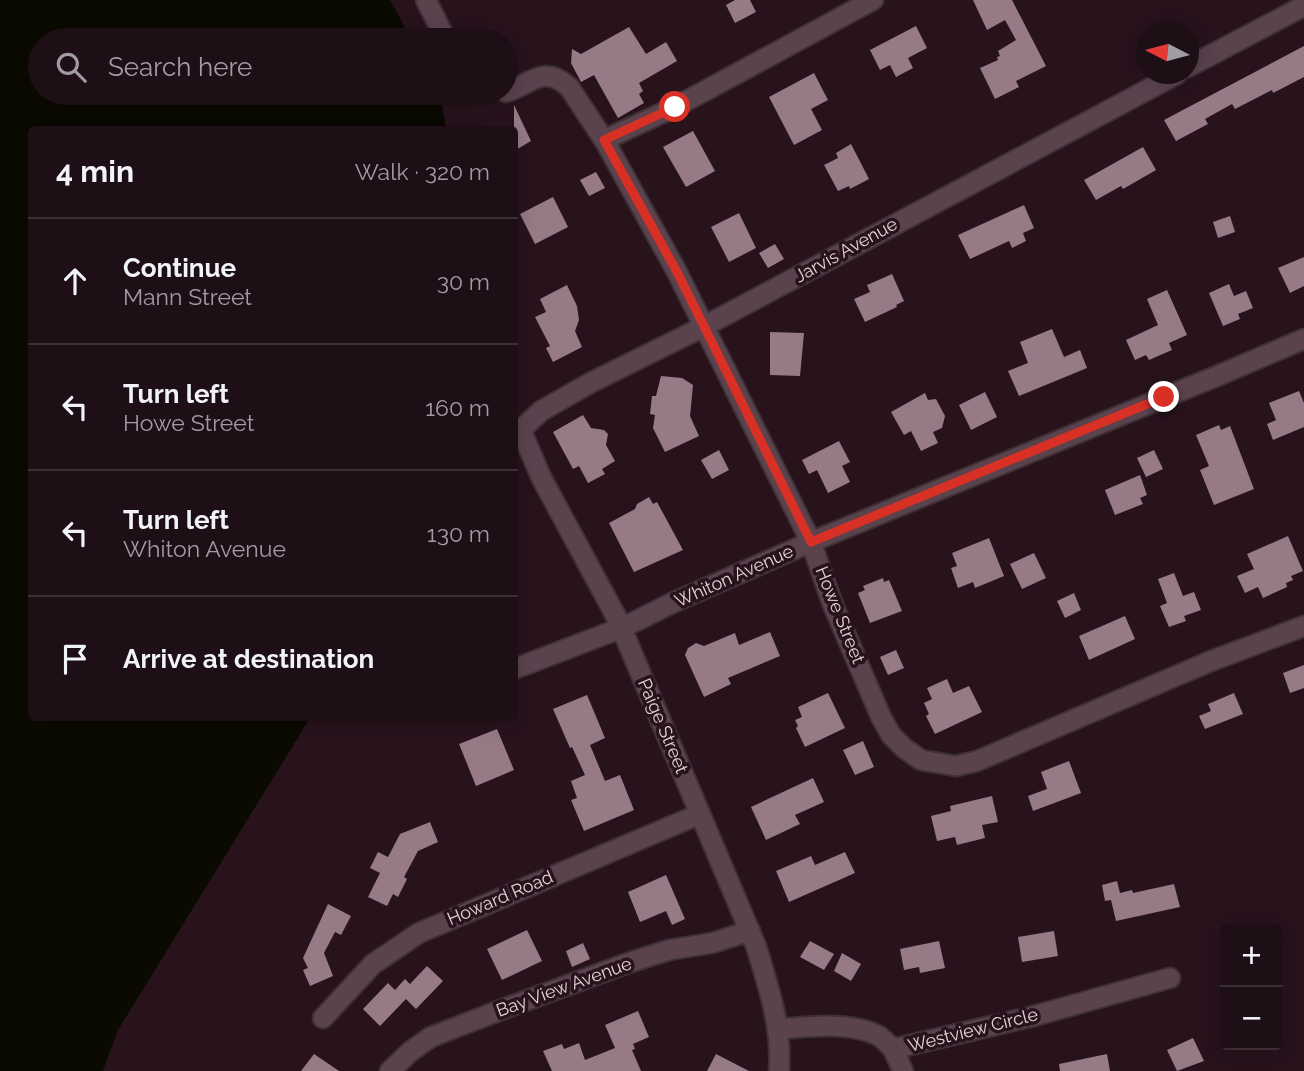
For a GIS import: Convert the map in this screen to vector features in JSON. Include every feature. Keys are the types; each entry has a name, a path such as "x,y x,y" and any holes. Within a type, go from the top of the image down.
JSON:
{"street":[{"path":"426,0 440,28"},
{"path":"604,140 675,107 873,0"},
{"path":"1199,61 1304,6"},
{"name":"Howe Street","path":"518,86 544,76 562,80 604,140 643,208 811,542 833,605 881,717 891,735 921,760 956,766 977,761 1201,665 1304,626"},
{"name":"Jarvis Avenue","path":"522,433 526,425 541,411 590,383 704,327 1158,84"},
{"name":"Whiton Avenue","path":"518,667 621,628 811,542 1304,339"},
{"name":"Paige Street","path":"522,433 542,479 621,628 750,931 772,997 778,1029 779,1071"},
{"name":"Howard Road","path":"323,1018 373,964 419,933 700,814"},
{"name":"Bay View Avenue","path":"390,1071 431,1037 631,962 750,931"},
{"name":"Westview Circle","path":"778,1029 814,1026 860,1029 880,1036 893,1049 1034,1016 1170,978"},
{"path":"893,1049 903,1071"}],"shaded area":[{"path":"0,0 390,0 405,28 28,28 28,105 442,105 446,126 28,126 28,721 308,721 118,1030 103,1071 0,1071"}],"building":[{"path":"735,0 750,0 756,12 735,23 726,5"},
{"path":"973,0 1012,0 1046,66 1016,81 1019,87 995,99 980,68 998,60 998,51 1016,40 1005,20 987,30"},
{"path":"916,26 927,48 908,58 913,68 896,77 890,65 880,70 870,50"},
{"path":"629,27 646,54 666,42 677,61 639,83 643,91 639,94 644,103 618,118 594,75 581,82 571,63 572,49 581,54"},
{"path":"1304,46 1304,77 1235,109 1232,104 1205,119 1208,124 1176,141 1164,120"},
{"path":"814,73 828,100 811,109 822,130 794,145 769,97"},
{"path":"514,105 531,141 518,149 518,126 514,126"},
{"path":"693,131 715,171 686,187 663,147"},
{"path":"851,144 869,179 850,189 849,186 838,191 824,165 838,158 836,153"},
{"path":"1143,147 1156,170 1123,189 1121,186 1096,200 1084,180"},
{"path":"596,172 605,188 589,196 580,180"},
{"path":"553,197 568,227 535,244 520,214"},
{"path":"1024,205 1034,228 1023,233 1026,241 1012,248 1009,241 970,259 958,235"},
{"path":"739,213 756,248 729,262 711,227"},
{"path":"1230,216 1235,232 1218,238 1213,222"},
{"path":"775,244 784,259 768,268 759,253"},
{"path":"1304,257 1304,286 1290,293 1278,268"},
{"path":"892,274 904,301 865,322 854,299 870,292 867,285"},
{"path":"1229,284 1234,296 1246,291 1253,308 1238,314 1240,319 1223,326 1209,293"},
{"path":"567,285 577,306 579,320 575,331 582,347 553,362 546,348 550,346 535,317 546,312 540,299"},
{"path":"1167,290 1187,335 1169,343 1172,350 1149,360 1146,355 1135,360 1126,340 1158,325 1147,299"},
{"path":"1052,329 1064,357 1080,350 1087,368 1019,396 1008,371 1028,363 1020,342"},
{"path":"770,332 804,333 800,376 770,375"},
{"path":"661,376 682,378 693,385 690,416 699,436 665,452 653,428 655,415 650,414 652,396 656,396"},
{"path":"1299,391 1304,403 1304,427 1273,440 1267,424 1276,420 1269,403"},
{"path":"985,392 997,417 971,430 959,405"},
{"path":"925,393 928,400 936,399 945,416 942,428 933,432 938,443 921,451 911,431 904,435 891,412"},
{"path":"583,415 591,428 604,430 608,434 606,445 615,461 602,469 605,474 588,483 579,466 573,469 553,432"},
{"path":"1219,425 1221,430 1230,426 1254,489 1214,505 1200,470 1209,466 1196,435"},
{"path":"839,441 850,462 842,466 850,482 828,493 817,470 809,474 802,460"},
{"path":"719,450 729,470 712,479 701,460"},
{"path":"1154,450 1163,469 1146,477 1137,458"},
{"path":"1140,475 1147,495 1140,498 1143,504 1115,515 1105,490"},
{"path":"649,497 653,504 657,502 683,550 634,572 609,523 635,509 637,504"},
{"path":"1288,536 1303,571 1291,576 1293,580 1286,583 1287,587 1263,598 1258,587 1245,593 1237,576 1254,569 1247,554"},
{"path":"989,538 1004,576 975,588 973,582 958,588 951,568 957,566 952,553"},
{"path":"1034,553 1046,578 1022,589 1010,564"},
{"path":"1174,573 1183,596 1194,592 1201,610 1184,616 1186,621 1169,627 1160,606 1167,603 1158,579"},
{"path":"883,578 884,582 889,580 902,611 870,623 858,593 865,590 863,586"},
{"path":"1074,593 1081,610 1065,618 1057,601"},
{"path":"1125,616 1135,639 1089,660 1079,636"},
{"path":"770,632 780,656 728,678 731,684 704,697 685,655 688,648 696,643 704,646 735,633 739,645"},
{"path":"896,650 904,668 888,675 880,657"},
{"path":"1304,665 1304,688 1290,693 1283,673"},
{"path":"947,679 953,693 969,686 982,712 935,734 926,716 929,714 924,703 932,699 927,688"},
{"path":"828,693 845,728 805,747 796,728 798,726 795,720 802,717 798,707"},
{"path":"1234,693 1243,714 1205,729 1199,716 1211,711 1208,704"},
{"path":"587,695 605,738 590,745 605,781 620,775 634,810 584,831 571,800 577,798 571,781 585,775 553,709"},
{"path":"497,729 514,770 476,786 459,744"},
{"path":"863,741 874,767 855,775 843,750"},
{"path":"1069,761 1081,793 1033,811 1028,796 1047,789 1041,772"},
{"path":"813,778 824,802 795,815 800,824 766,840 751,807"},
{"path":"992,796 998,822 982,825 985,838 957,845 955,837 937,841 931,816 951,811 950,806"},
{"path":"430,822 438,842 418,851 404,877 407,879 398,897 393,894 387,906 368,897 380,873 370,868 378,852 388,857 400,834"},
{"path":"845,852 855,873 789,902 776,871 811,856 815,865"},
{"path":"666,875 685,919 672,925 666,911 640,922 628,892"},
{"path":"1117,881 1120,893 1132,890 1133,893 1174,884 1180,907 1116,921 1111,900 1105,901 1102,885"},
{"path":"328,904 351,916 341,935 335,932 324,953 333,976 310,986 303,970 308,968 303,958"},
{"path":"527,930 542,961 502,980 487,949"},
{"path":"1054,931 1058,956 1022,962 1018,937"},
{"path":"810,941 834,954 824,970 800,957"},
{"path":"939,941 945,968 920,973 919,967 904,970 900,949"},
{"path":"583,943 590,959 572,967 566,951"},
{"path":"842,953 861,964 851,981 834,971"},
{"path":"427,966 443,981 416,1009 406,999 380,1026 363,1009 388,983 395,990 405,979 410,984"},
{"path":"638,1011 649,1037 633,1044 635,1049 632,1050 641,1071 552,1071 543,1051 562,1044 564,1049 579,1043 585,1060 615,1048 605,1025"},
{"path":"1193,1038 1204,1061 1177,1071 1167,1050"},
{"path":"314,1054 339,1071 301,1071"},
{"path":"716,1054 749,1071 707,1071"},
{"path":"1107,1054 1110,1071 1060,1071 1059,1064"}],"route":[{"path":"675,107 604,140 677,272 811,542 1164,397"}]}
